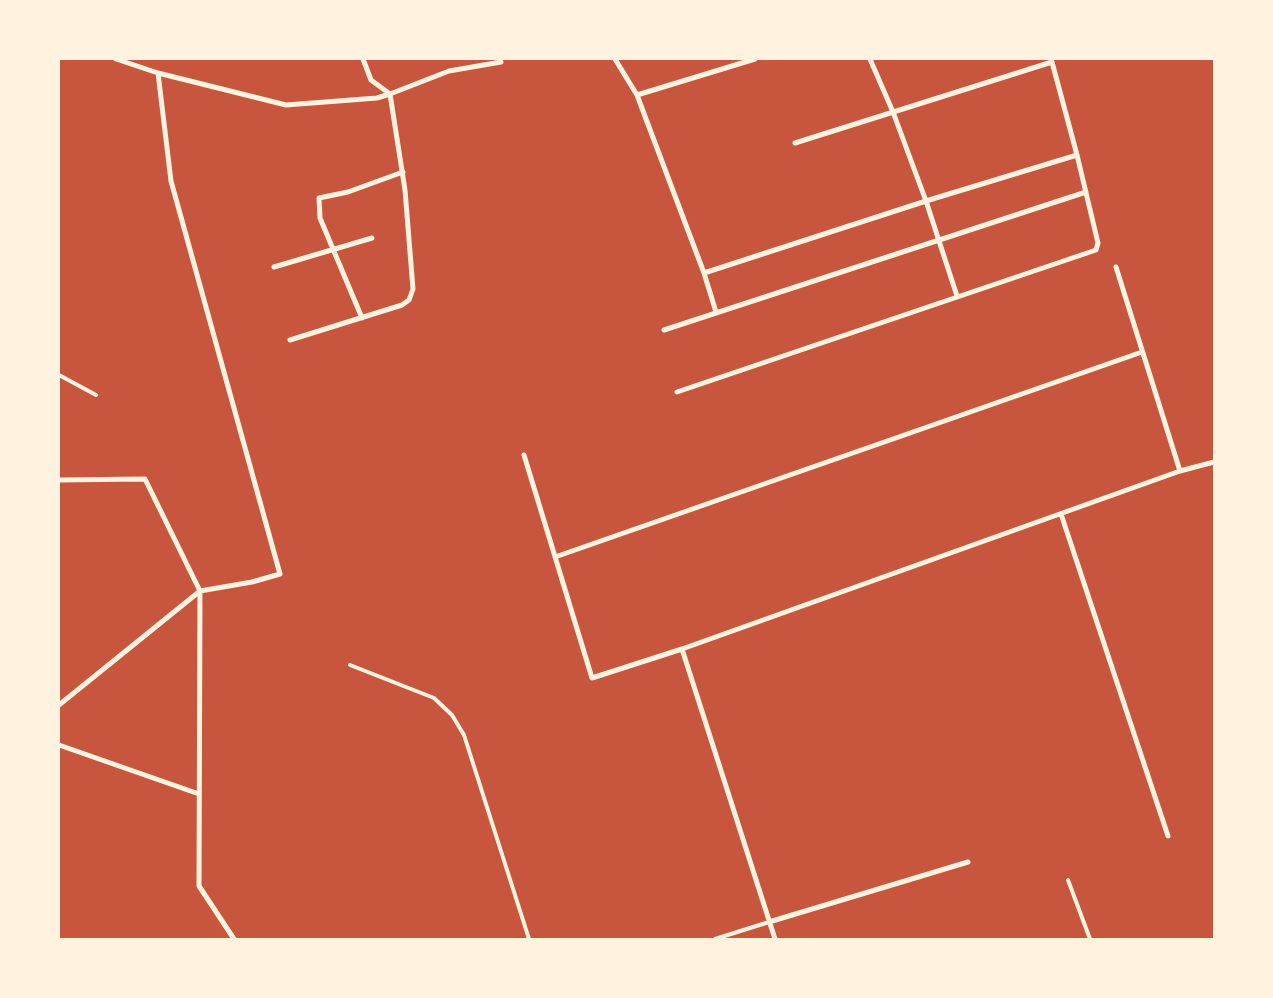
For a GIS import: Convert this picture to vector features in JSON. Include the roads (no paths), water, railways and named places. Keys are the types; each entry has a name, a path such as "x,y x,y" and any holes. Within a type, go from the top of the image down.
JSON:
{"street":[{"path":"116,59 158,72 286,105 377,98 449,71 501,62"},
{"path":"290,340 402,304 409,300 413,289 406,190 390,94 371,80 362,59"},
{"path":"615,59 637,95 704,273 716,312"},
{"path":"637,95 755,59"},
{"path":"870,59 893,112 926,201 957,296"},
{"path":"677,392 1096,250 1098,243 1078,155 1051,61 795,143"},
{"path":"59,706 200,590 252,582 280,574 171,181 158,72"},
{"path":"704,273 926,201 1078,155"},
{"path":"362,318 320,218 319,198 348,192 403,172"},
{"path":"664,330 1086,192"},
{"path":"274,267 372,238"},
{"path":"1116,267 1180,472"},
{"path":"555,557 1142,352"},
{"path":"524,455 592,678 682,649 1060,514 1214,462"},
{"path":"59,480 145,479 200,590 198,886 234,939"},
{"path":"1060,514 1168,836"},
{"path":"682,649 775,939"},
{"path":"59,745 199,794"},
{"path":"769,922 968,862"}],"lane":[{"path":"59,375 96,395"},
{"path":"350,665 434,698 452,715 464,735 529,939"},
{"path":"1068,880 1090,939"},
{"path":"715,939 769,922"}]}
